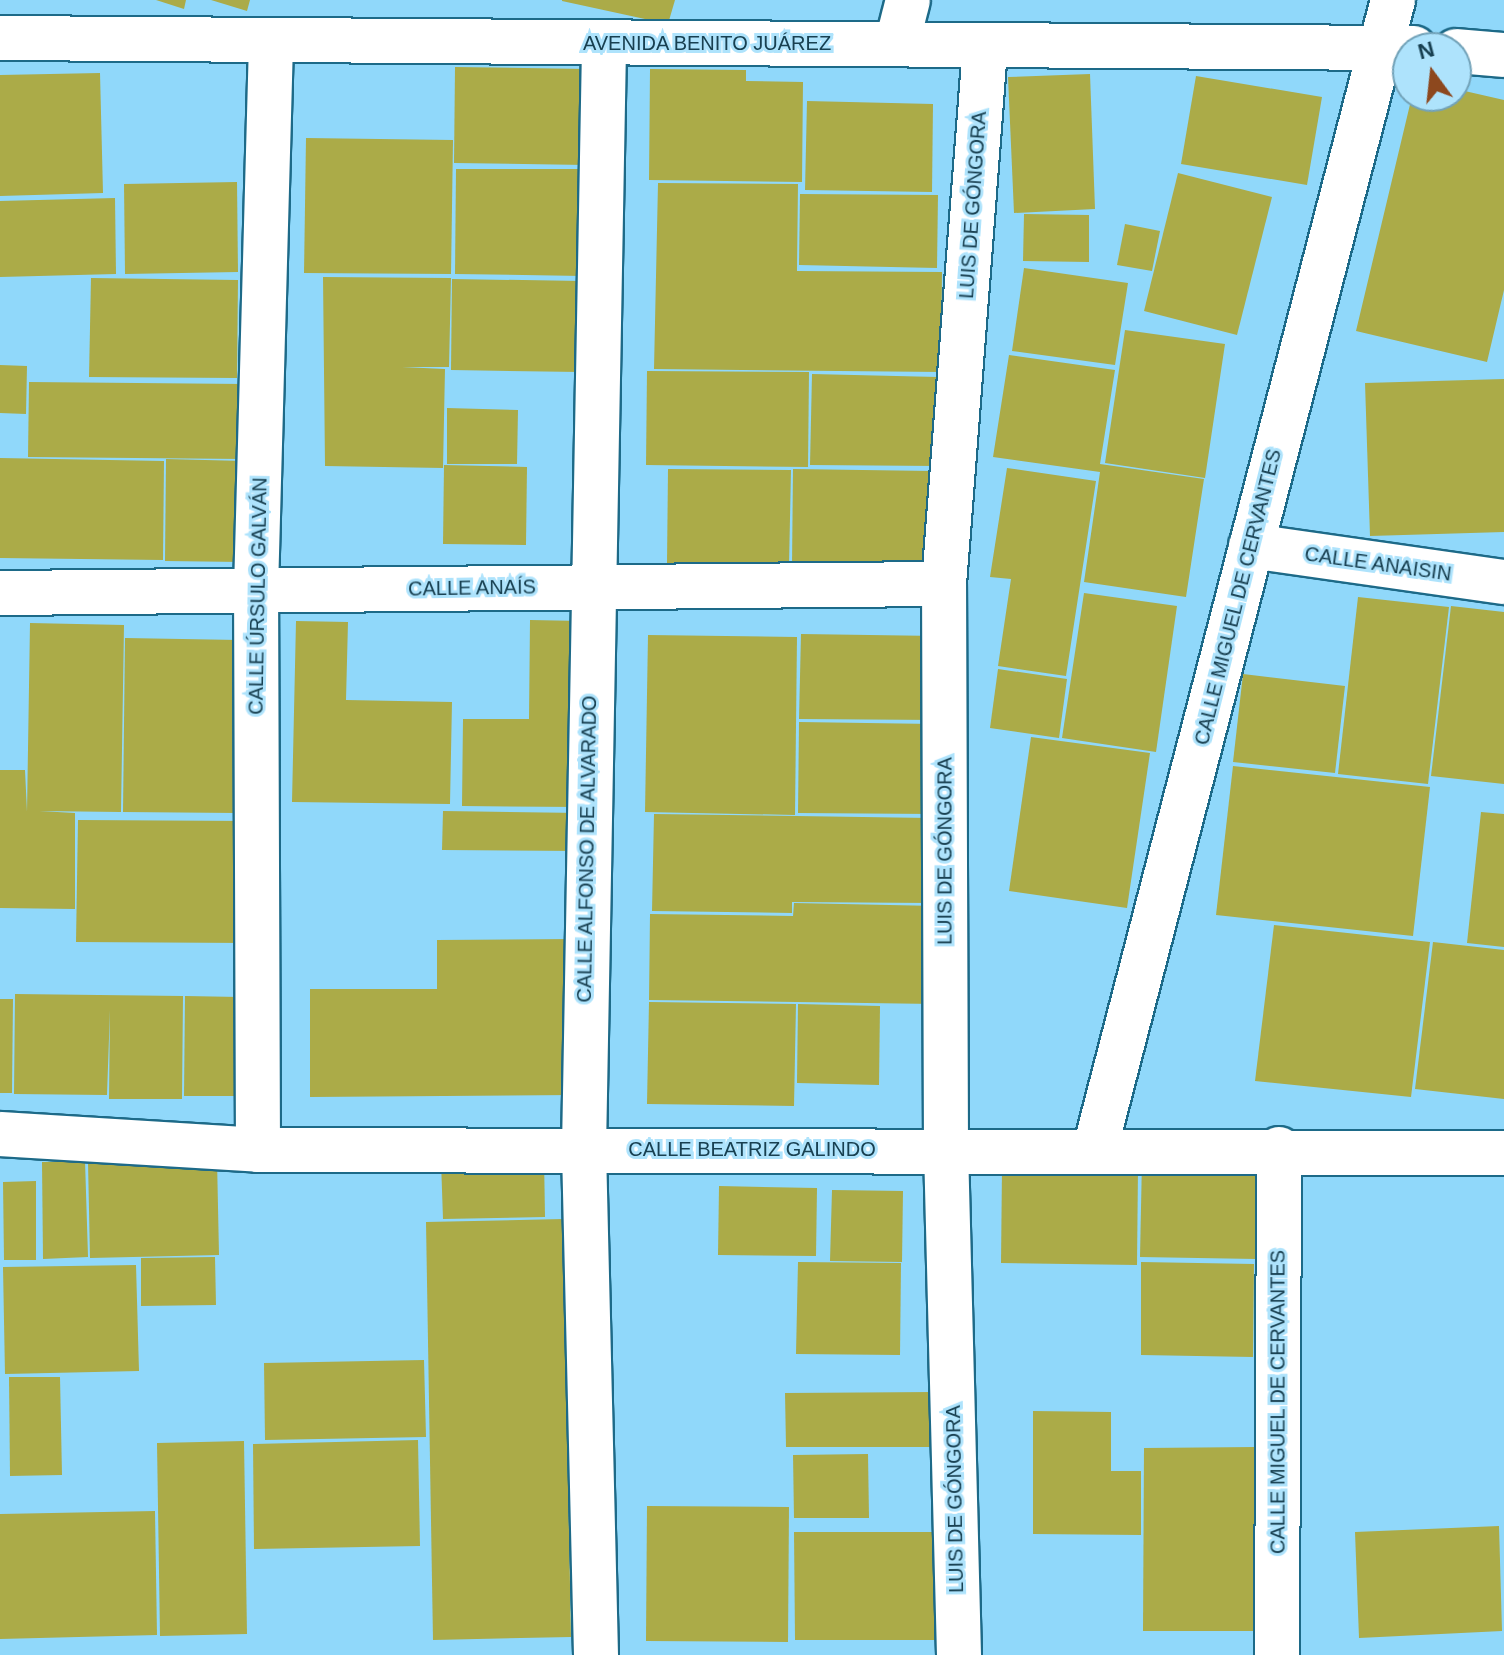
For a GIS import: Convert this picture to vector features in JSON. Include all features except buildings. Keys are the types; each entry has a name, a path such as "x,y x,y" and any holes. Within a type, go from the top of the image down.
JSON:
{"street":[{"path":"897,43 908,0"},
{"name":"CALLE MIGUEL DE CERVANTES","path":"1393,0 1396,32"},
{"name":"AVENIDA BENITO JUÁREZ","path":"0,38 271,42 414,18 604,43 897,43 985,49 1392,47"},
{"name":"CALLE ÚRSULO GALVÁN","path":"258,1150 256,590 271,42"},
{"name":"CALLE ALFONSO DE ALVARADO","path":"596,1655 584,1149 591,587 604,43"},
{"name":"LUIS DE GÓNGORA","path":"959,1655 946,1149 944,584 985,49"},
{"path":"1472,52 1504,55"},
{"name":"CALLE MIGUEL DE CERVANTES","path":"1095,1149 1251,546 1392,64"},
{"name":"CALLE ANAISIN","path":"1251,546 1504,582"},
{"name":"CALLE ANAÍS","path":"0,593 944,584"},
{"name":"CALLE BEATRIZ GALINDO","path":"0,1134 258,1150 1279,1149 1504,1153"},
{"name":"CALLE MIGUEL DE CERVANTES","path":"1277,1655 1279,1149"}]}
